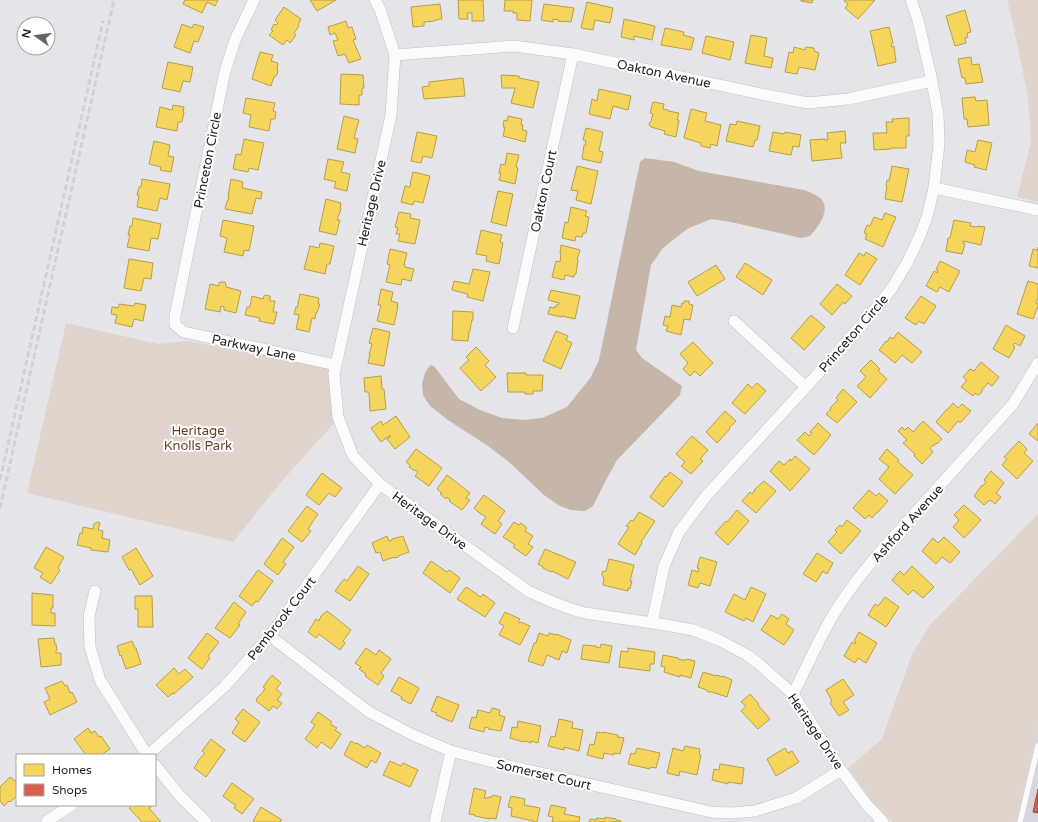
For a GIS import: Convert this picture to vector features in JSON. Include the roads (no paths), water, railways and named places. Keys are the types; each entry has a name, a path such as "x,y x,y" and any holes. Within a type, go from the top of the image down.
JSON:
{"street":[{"name":"Princeton Circle","path":"175,325 225,71 235,40 254,0"},
{"name":"Heritage Drive","path":"375,0 380,9 395,55 391,115 334,374 338,417 353,456 380,484 528,591 548,601 574,610 596,615 693,630 727,643 743,652 758,663 793,694 842,770 866,804 883,822"},
{"name":"Princeton Circle","path":"652,623 664,566 679,532 706,496 873,312 892,288 907,263 919,238 927,217 934,188 939,144 938,114 918,20 911,0"},
{"name":"Oakton Avenue","path":"395,55 514,46 573,54 808,103 848,99 932,81"},
{"name":"Oakton Court","path":"512,328 573,54"},
{"path":"934,188 1038,210"},
{"path":"734,321 806,387"},
{"name":"Parkway Lane","path":"175,325 184,332 336,365"},
{"name":"Ashford Avenue","path":"793,694 835,612 858,578 1013,404 1038,363"},
{"name":"Pembrook Court","path":"149,754 224,687 270,636 380,484"},
{"path":"95,591 89,616 90,647 100,680 147,754"},
{"name":"Somerset Court","path":"270,636 369,712 413,735 451,751 501,764 721,813 755,811 796,798 842,770"},
{"path":"436,822 451,751"},
{"path":"156,766 179,795 206,822"},
{"path":"47,821 70,806"}],"lane":[{"path":"1020,822 1038,746"}],"railway":[{"path":"0,508 114,0"},
{"path":"0,480 103,21"}],"park label":[{"name":"Heritage Knolls Park","path":"198,438"}]}
